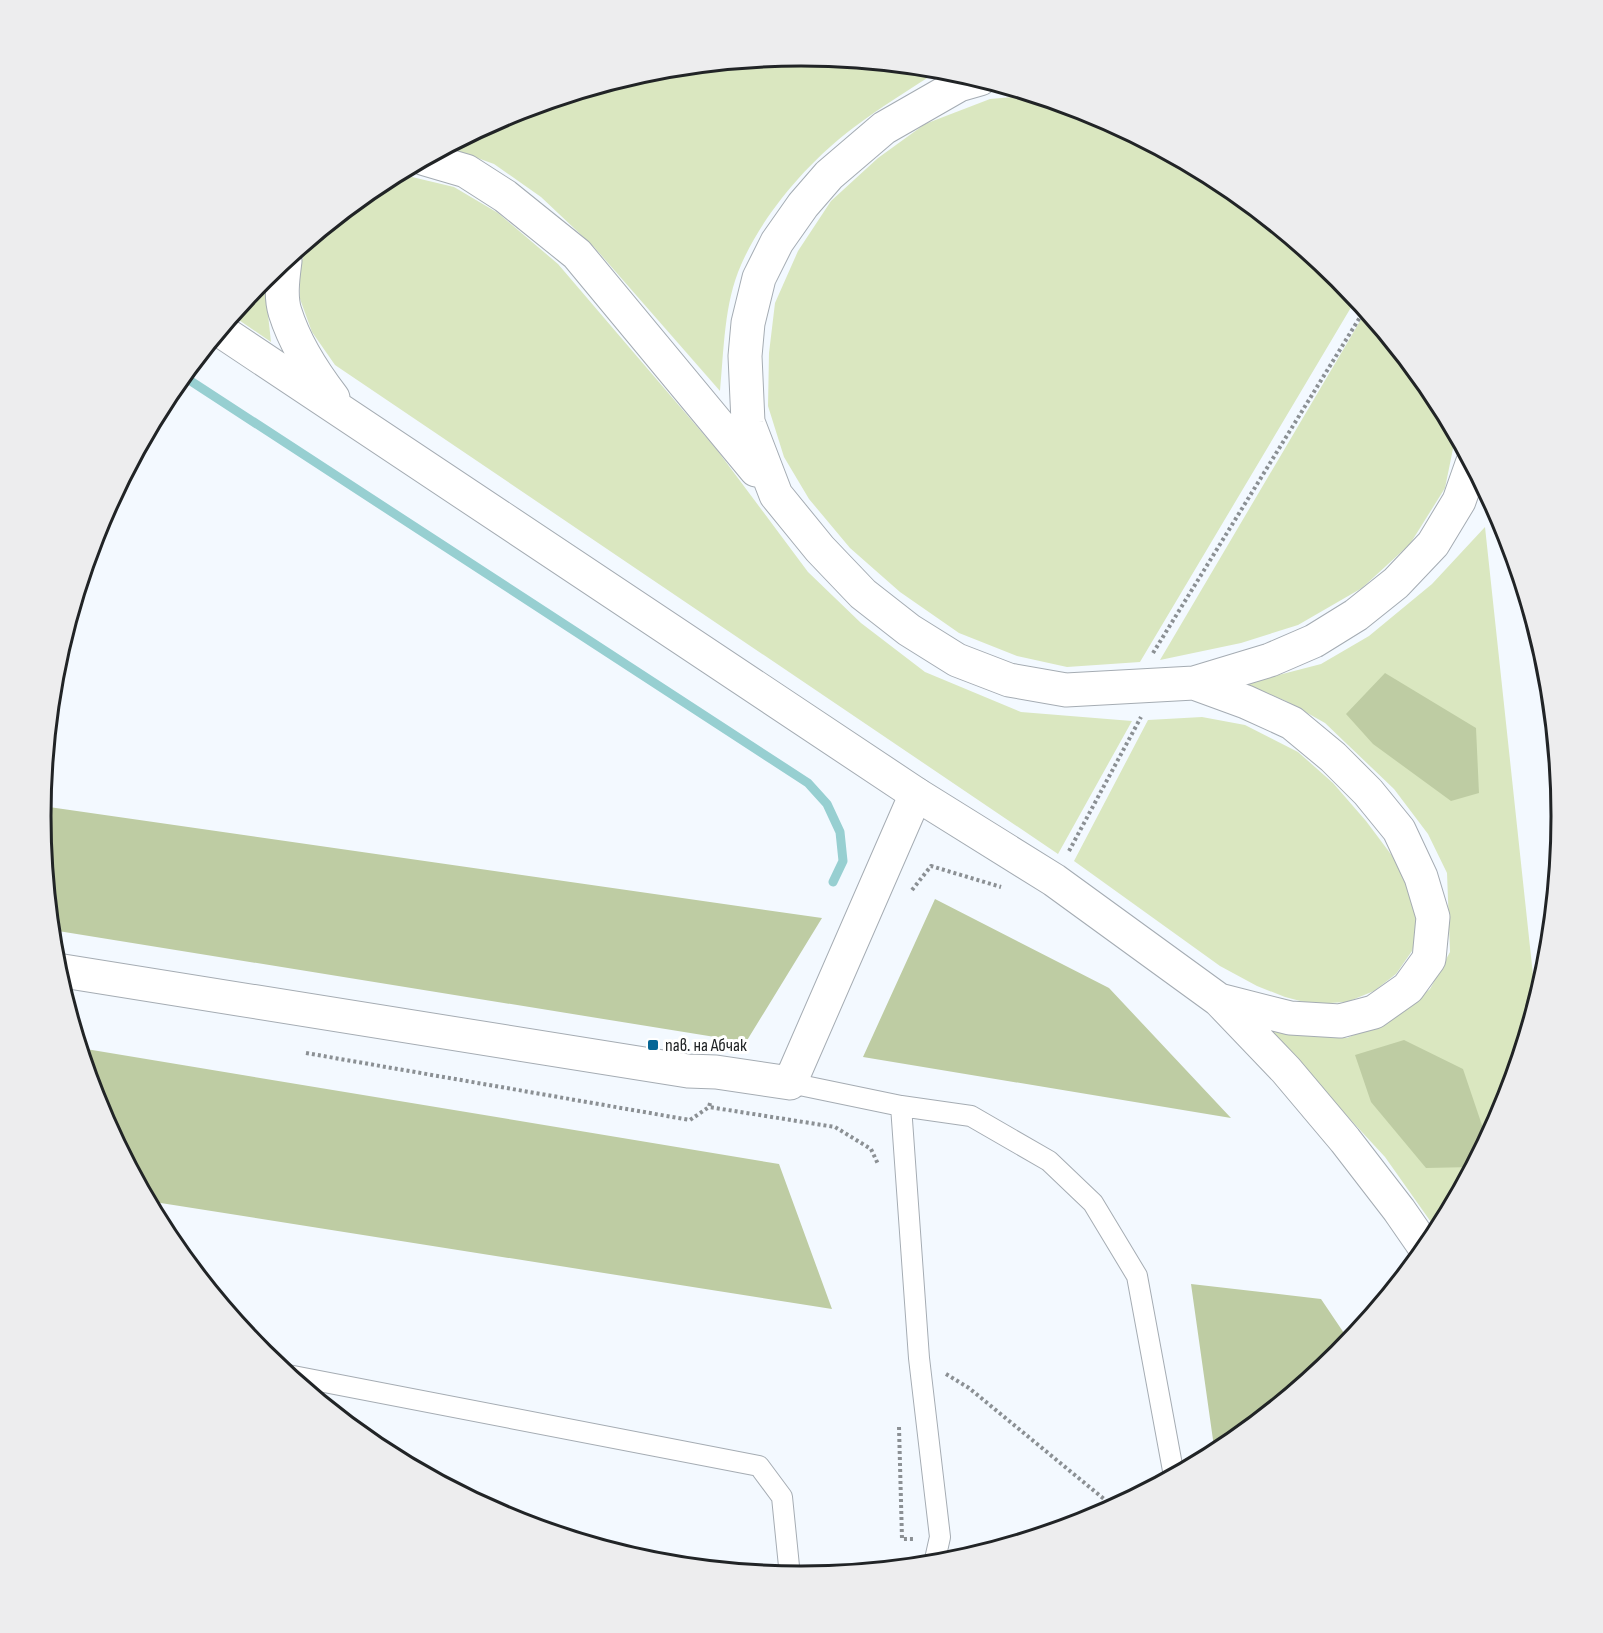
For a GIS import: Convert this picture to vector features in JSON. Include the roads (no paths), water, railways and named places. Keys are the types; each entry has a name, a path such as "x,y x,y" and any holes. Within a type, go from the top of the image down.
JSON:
{"main road":[{"path":"777,495 748,422 745,356 748,323 759,278 777,242 803,205 829,175 884,128 963,84"},
{"path":"435,162 466,171 506,196 577,254 820,549 863,594 909,630 957,660 1009,680 1066,690 1194,683 1270,660 1314,641 1356,615 1396,583 1432,544 1459,501 1469,473"},
{"path":"283,275 284,311 312,371 344,413"},
{"path":"226,335 916,794 1054,880 1219,1000 1286,1070 1345,1140 1420,1241"},
{"path":"1194,683 1246,702 1292,723 1333,757 1368,792 1399,830 1422,877 1433,917 1429,959 1408,988 1374,1011 1340,1021 1290,1018 1219,1000"},
{"path":"67,972 677,1069 716,1072 790,1083 916,794"}],"lane":[{"path":"790,1083 901,1106 971,1116 1049,1161 1093,1203 1137,1275 1173,1468"},
{"path":"901,1106 919,1358 940,1537 936,1555"},
{"path":"304,1378 759,1466 782,1497 789,1566"}],"waterway":[{"path":"191,381 808,783 827,804 840,832 843,861 833,882"}],"place":[{"name":"пав. на Абчак","path":"653,1045"}]}
